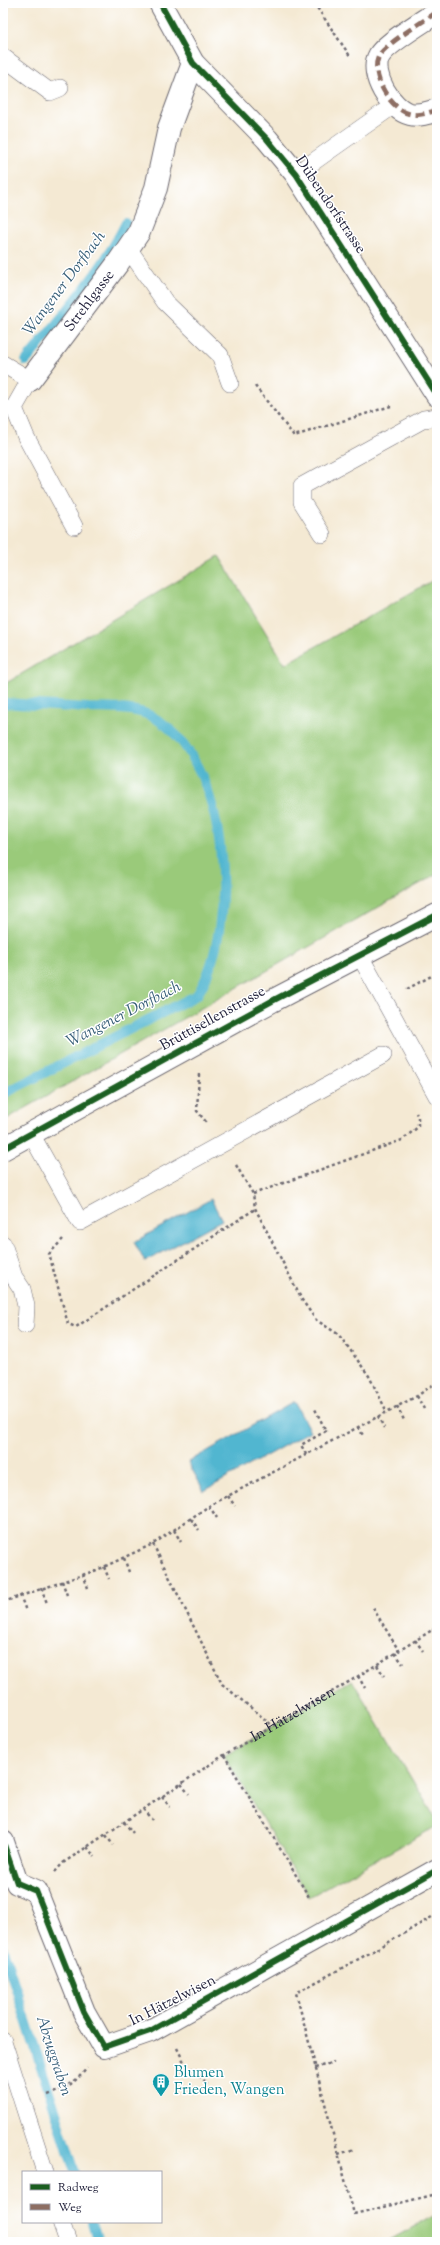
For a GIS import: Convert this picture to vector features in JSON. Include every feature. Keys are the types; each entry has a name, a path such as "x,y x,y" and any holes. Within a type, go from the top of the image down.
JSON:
{"street":[{"name":"Dübendorfstrasse","path":"160,3 193,63 267,139 296,174 436,394"},
{"path":"437,12 379,55 376,62 377,79 394,105 402,112 420,115 437,110"},
{"name":"Strehlgasse","path":"30,380 139,232 156,188 169,128 193,63"},
{"name":"Brüttisellenstrasse","path":"3,1149 272,1001 437,916"},
{"path":"3,1842 17,1883 36,1891 84,2012 104,2047"},
{"name":"In Hätzelwisen","path":"104,2047 150,2031 437,1870"}],"lane":[{"path":"3,57 50,92 60,88"},
{"path":"296,174 394,105"},
{"path":"128,248 165,302 220,355 230,382"},
{"path":"3,364 30,380"},
{"name":"Strehlgasse","path":"30,380 14,408 26,437 74,526"},
{"path":"322,534 302,502 302,486 424,419 437,417"},
{"path":"360,956 437,1096"},
{"path":"31,1134 80,1222 383,1055"},
{"path":"3,1244 14,1277 22,1289 26,1306 25,1325"},
{"path":"3,2041 45,2171"},
{"path":"61,2223 68,2242"}],"path":[{"path":"314,3 348,57 364,49 379,55"},
{"path":"220,355 250,380 294,436 436,394"},
{"path":"385,1001 437,973"},
{"path":"199,1068 197,1111 223,1143 253,1194 255,1208 302,1300 316,1320 338,1334 348,1347 369,1376 387,1412"},
{"path":"253,1194 402,1140 418,1128 418,1117 414,1110"},
{"path":"80,1222 49,1254 68,1324 76,1327 255,1208"},
{"path":"3,1602 104,1567 153,1544 209,1506 417,1396 437,1382"},
{"path":"417,1396 424,1409"},
{"path":"397,1406 404,1420"},
{"path":"306,1454 301,1445 326,1431 315,1409"},
{"path":"378,1416 384,1428"},
{"path":"358,1427 364,1437"},
{"path":"228,1496 235,1506"},
{"path":"209,1506 217,1518"},
{"path":"191,1518 199,1530"},
{"path":"174,1530 181,1542"},
{"path":"153,1544 222,1684 273,1726"},
{"path":"124,1558 129,1572"},
{"path":"104,1567 109,1579"},
{"path":"84,1574 88,1588"},
{"path":"62,1581 67,1595"},
{"path":"41,1588 46,1603"},
{"path":"20,1595 26,1611"},
{"path":"373,1608 399,1651"},
{"path":"3,1614 4,1618"},
{"path":"433,1629 437,1635"},
{"path":"415,1640 423,1651"},
{"path":"395,1653 403,1664"},
{"path":"377,1665 384,1676"},
{"path":"358,1676 365,1688"},
{"path":"224,1755 309,1897"},
{"path":"181,1784 188,1794"},
{"path":"162,1797 170,1808"},
{"path":"143,1809 152,1820"},
{"path":"124,1822 133,1833"},
{"path":"106,1835 113,1845"},
{"path":"87,1847 95,1857"},
{"path":"437,1916 296,1993 354,2214 433,2195 437,2187"},
{"path":"62,2090 76,2081 104,2047"},
{"path":"315,2068 334,2062"},
{"path":"338,2154 355,2149"}],"green space":[{"path":"219,556 285,664 437,578 437,874 3,1121 3,685"},
{"path":"352,1680 437,1821 437,1826 309,1897 224,1755"},
{"path":"437,2214 437,2242 386,2242"}],"water":[{"path":"211,1199 222,1220 145,1262 134,1242"},
{"path":"294,1402 310,1431 204,1491 188,1462"}],"waterway":[{"name":"Wangener Dorfbach","path":"26,361 93,277 105,260 126,223"},
{"name":"Wangener Dorfbach","path":"3,703 130,710 153,717 179,738 198,769 212,806 220,847 222,889 219,929 211,966 197,995 3,1094"},
{"name":"Abzuggraben","path":"3,1949 75,2171"},
{"name":"Abzuggraben","path":"92,2223 98,2242"}],"marked path":[{"path":"437,12 389,45 379,56 377,63 379,81 389,99 396,106 413,115 424,114 437,110"}],"cycle path":[{"path":"160,3 193,63 267,139 296,174 437,395"},
{"path":"3,1149 272,1001 437,915"},
{"path":"3,1842 17,1883 36,1891 84,2012 104,2047 150,2031 437,1870"}],"place":[{"name":"Blumen Frieden, Wangen","path":"161,2097"}]}
